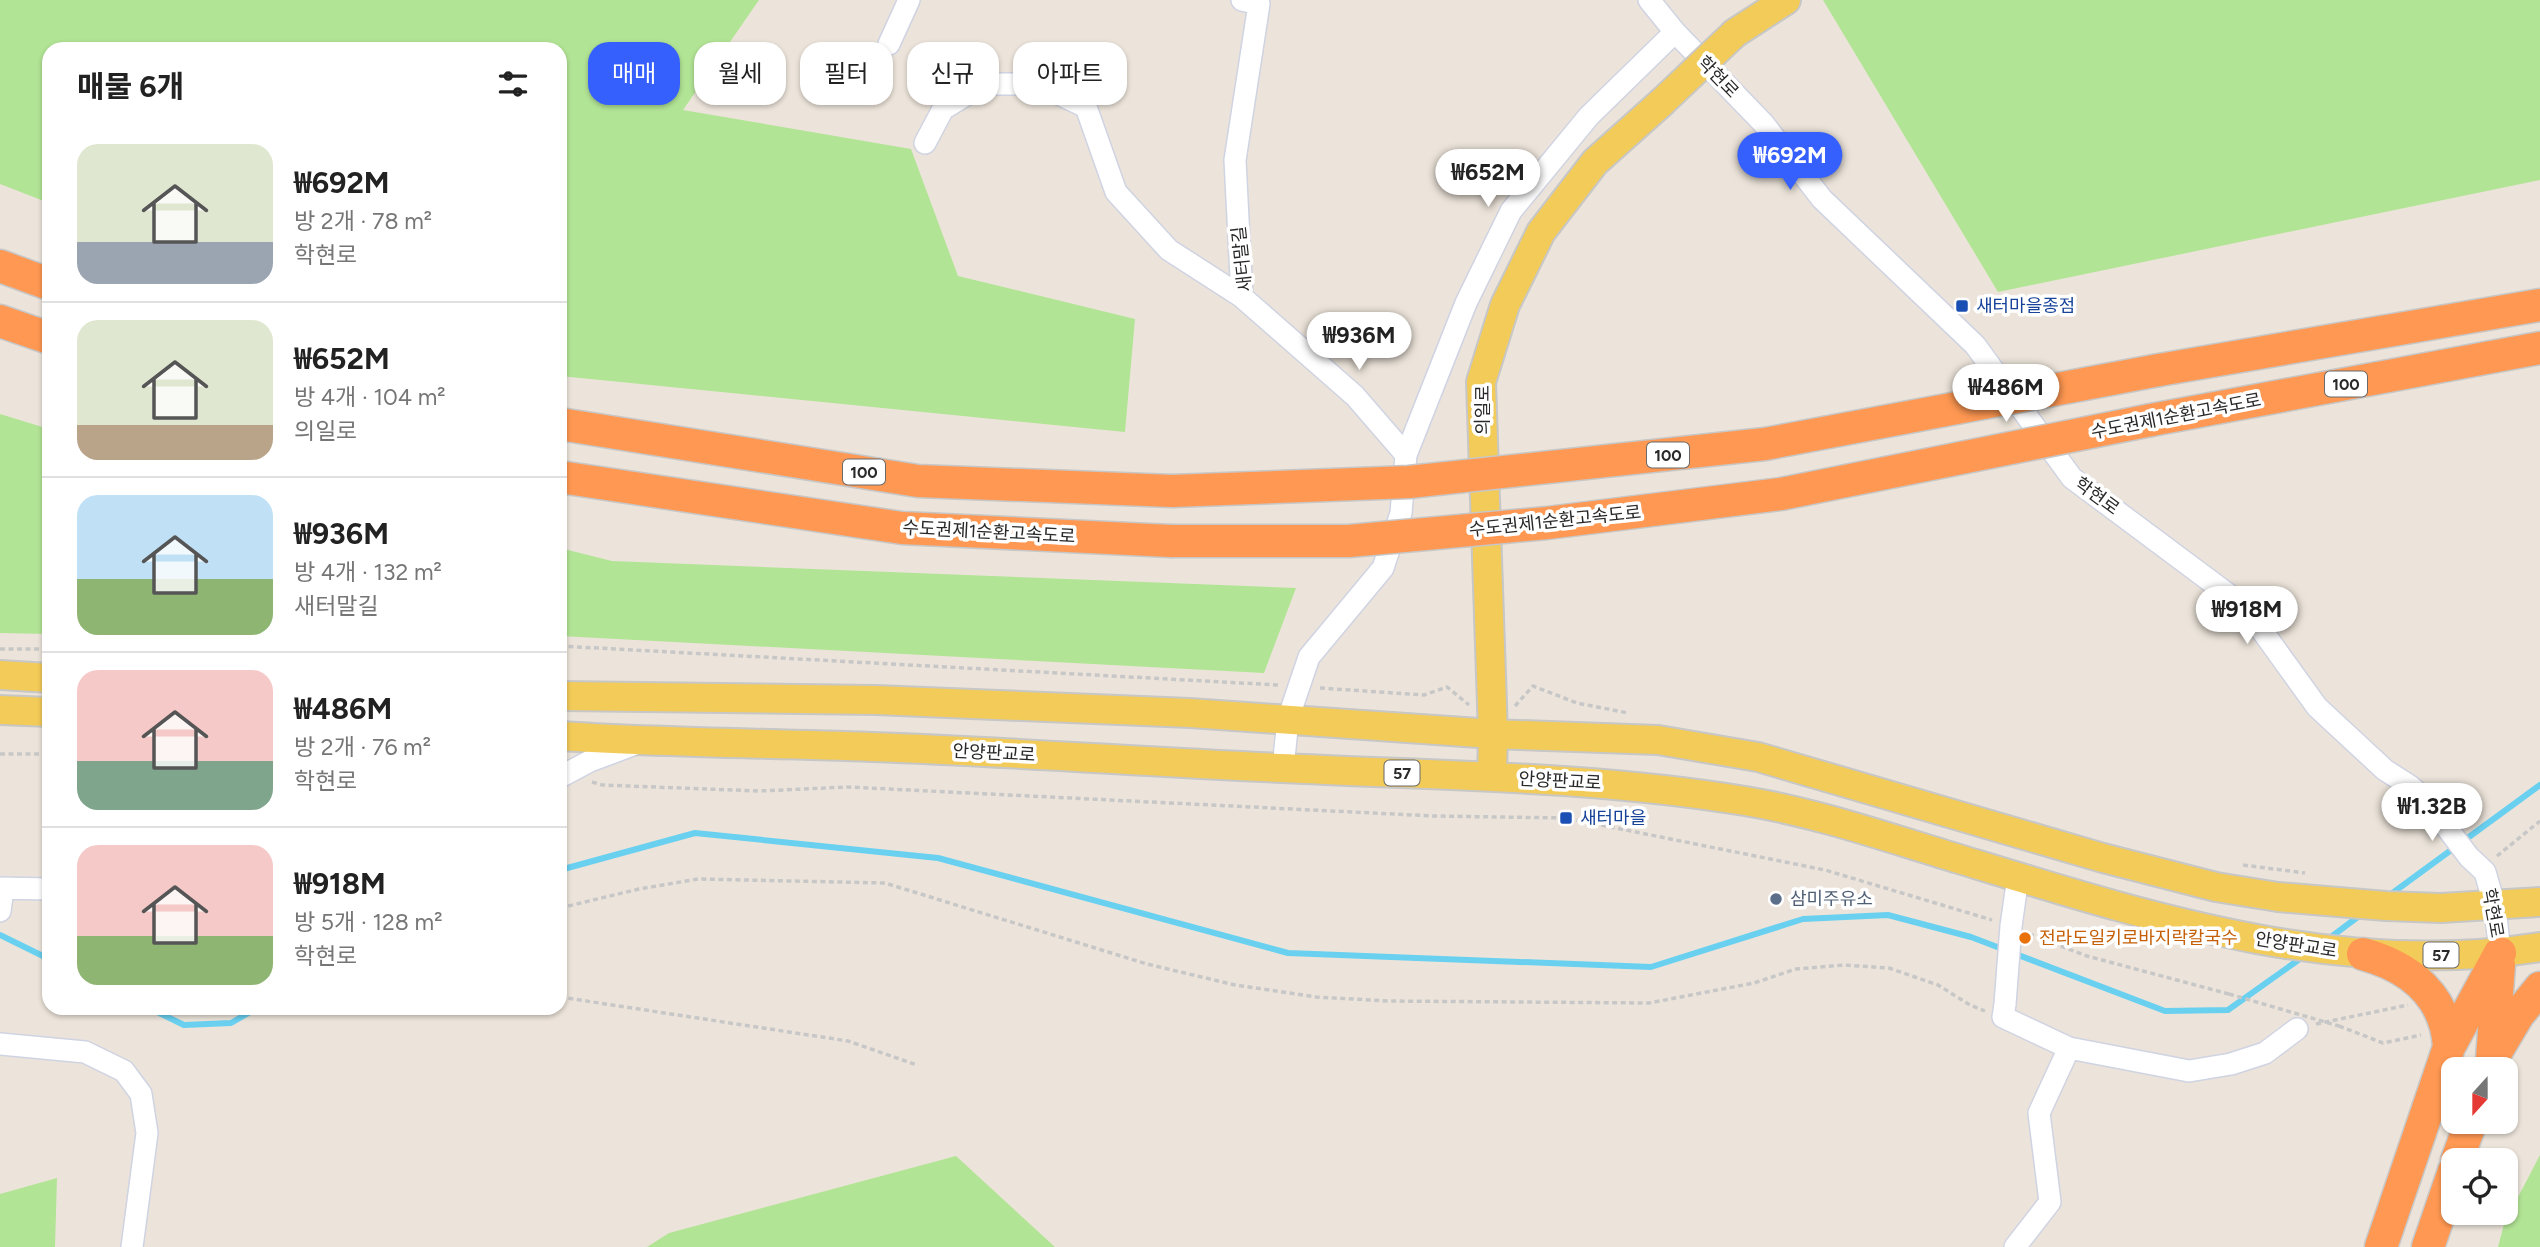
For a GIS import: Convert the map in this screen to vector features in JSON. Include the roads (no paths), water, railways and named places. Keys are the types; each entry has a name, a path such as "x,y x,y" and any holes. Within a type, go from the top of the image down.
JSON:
{"highway":[{"path":"0,266 42,281"},
{"name":"100","path":"567,425 918,481 1171,491 1409,482 1765,444 2159,370 2540,305"},
{"path":"0,321 42,336"},
{"name":"수도권제1순환고속도로","path":"567,478 901,528 1171,541 1349,541 1547,523 1768,496 2151,420 2540,348"},
{"path":"2352,953 2394,966 2430,994 2445,1017 2449,1046"},
{"path":"2381,1247 2449,1046 2500,953"},
{"path":"2491,1057 2500,953"},
{"path":"2494,1057 2513,1023 2540,988"},
{"path":"2428,1247 2441,1209"}],"main road":[{"path":"1735,33 1766,0"},
{"path":"1735,33 1786,0"},
{"name":"의일로","path":"1492,777 1493,734 1481,382 1505,304 1541,232 1595,162 1735,33"},
{"path":"0,675 42,678"},
{"path":"567,696 876,700 1288,719 1493,734 1658,740 1758,757 2103,858 2216,887 2278,897 2386,906 2495,907 2540,902"},
{"path":"0,710 42,712"},
{"name":"안양판교로","path":"567,736 876,747 1599,782 1749,802 1857,828 2018,877 2226,934 2316,950 2404,957 2500,953 2540,947"}],"street":[{"path":"890,42 909,0"},
{"name":"새터말길","path":"1242,0 1259,4 1235,160 1242,297 1355,396 1406,454"},
{"name":"학현로","path":"1649,0 1675,32 1763,123 1822,199 1975,345 2072,478 2228,595 2258,625 2317,707 2385,770 2410,786 2428,803 2485,872 2495,907 2500,953"},
{"path":"1283,768 1288,719 1309,657 1383,568 1401,513 1406,454 1466,303 1511,211 1589,116 1675,32"},
{"path":"925,143 943,109 984,84 1038,84 1086,107 1115,192 1169,250 1242,297"},
{"path":"567,774 590,761 646,740"},
{"path":"2018,877 2009,926 2004,1011 2069,1048 2189,1071 2231,1064 2265,1053 2297,1029"},
{"path":"1,898 42,890"},
{"path":"0,1044 85,1052 124,1071 141,1094 148,1133 132,1247"},
{"path":"2015,1247 2050,1202 2039,1113 2069,1048"}],"waterway":[{"path":"2387,897 2540,785"},
{"path":"567,868 695,833 938,858 1288,953 1651,967 1803,919 1888,915 1971,937 2165,1011 2228,1010 2304,956"},
{"path":"2327,940 2363,913"},
{"path":"0,935 42,956"},
{"path":"163,1015 184,1025 231,1023 245,1015"}],"place":[{"name":"새터마을종점","path":"1962,306"},
{"name":"새터마을","path":"1566,818"},
{"name":"삼미주유소","path":"1776,899"},
{"name":"전라도일키로바지락칼국수","path":"2025,938"}]}
